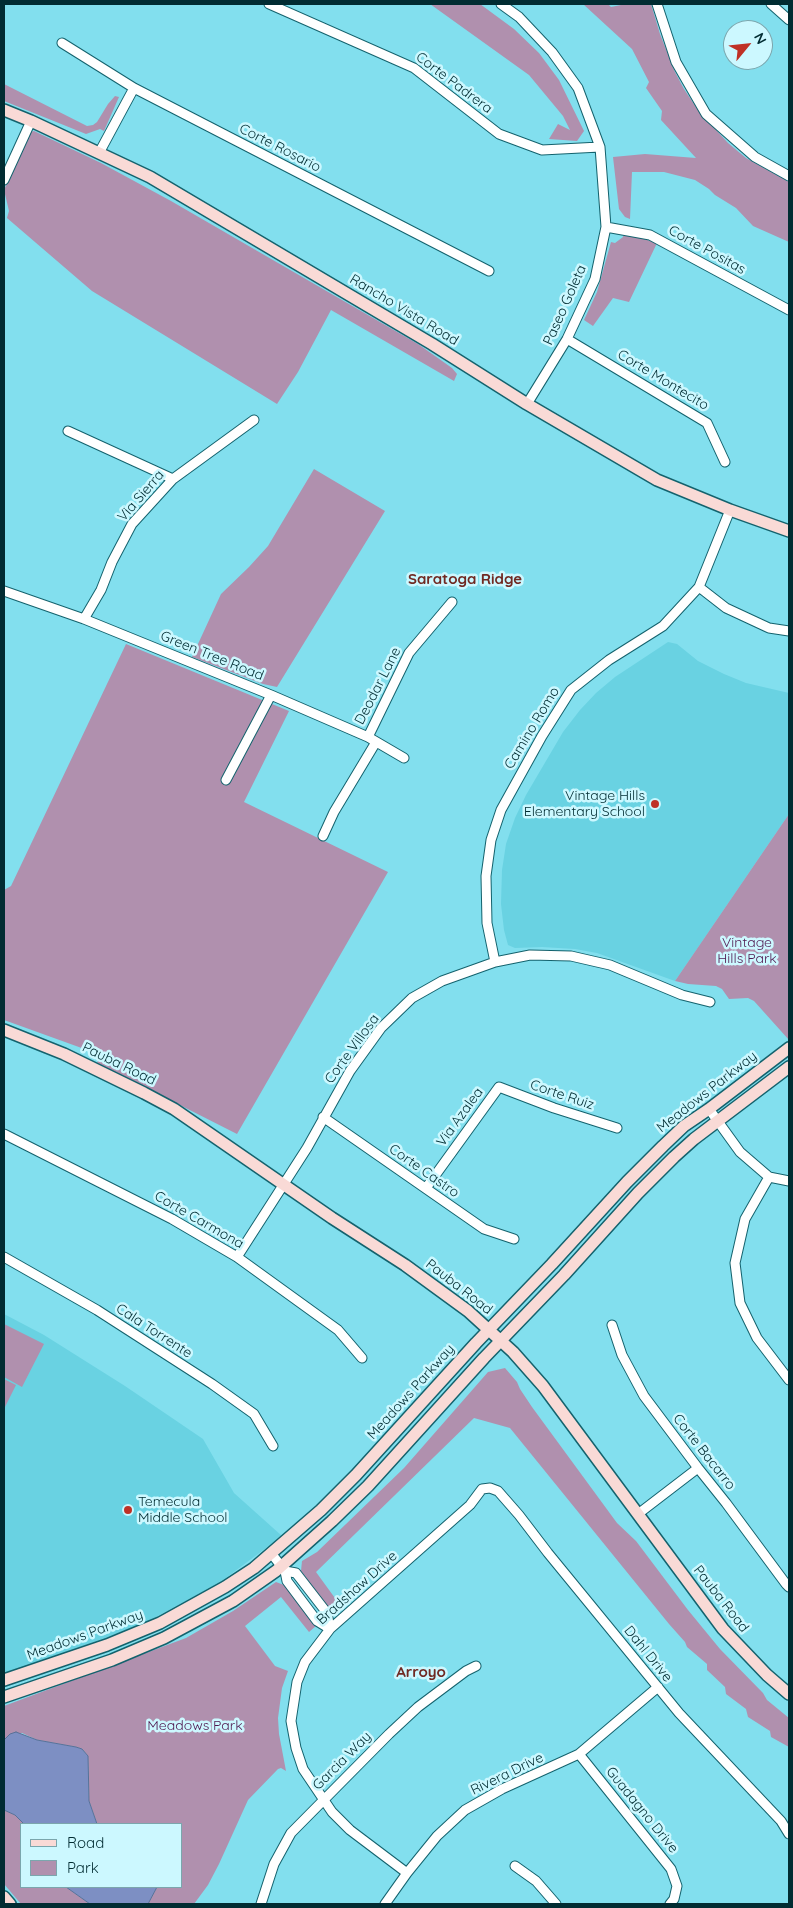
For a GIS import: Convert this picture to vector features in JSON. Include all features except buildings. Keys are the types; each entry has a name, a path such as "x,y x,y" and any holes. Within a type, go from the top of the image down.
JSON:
{"main road":[{"name":"Rancho Vista Road","path":"4,110 31,120 159,182 424,338 527,404 657,480 730,510 789,531"},
{"name":"Pauba Road","path":"4,1030 64,1054 167,1105 439,1288 489,1329 543,1386 723,1629 767,1675 789,1694"},
{"name":"Meadows Parkway","path":"4,1680 107,1645 160,1623 225,1588 254,1568 322,1510 627,1182 684,1126 789,1048"},
{"name":"Meadows Parkway","path":"4,1697 112,1660 164,1638 233,1601 283,1569 368,1486 638,1193 694,1139 789,1067"},
{"path":"4,1898 10,1904"}],"street":[{"name":"Corte Padrera","path":"269,4 414,68 499,134 542,150 600,148"},
{"name":"Paseo Goleta","path":"501,4 519,17 552,52 578,88 600,148 606,227 595,279 567,339 527,404"},
{"path":"657,4 676,62 706,114 755,157 789,176"},
{"path":"771,4 789,20"},
{"name":"Corte Rosario","path":"62,43 134,88 488,271"},
{"path":"99,153 134,88"},
{"path":"4,180 31,120"},
{"name":"Corte Positas","path":"606,227 650,235 789,310"},
{"name":"Corte Montecito","path":"567,339 706,423 725,462"},
{"name":"Via Sierra","path":"84,619 101,590 112,562 132,524 173,479 254,420"},
{"path":"68,431 173,479"},
{"name":"Camino Romo","path":"494,962 487,923 486,876 491,840 505,802 542,736 571,690 609,660 663,626 699,587 730,510"},
{"path":"699,587 726,608 769,628 789,632"},
{"name":"Green Tree Road","path":"4,591 84,619 271,695 372,740 404,758"},
{"name":"Deodar Lane","path":"323,836 372,740 409,653 452,602"},
{"path":"226,780 271,695"},
{"name":"Corte Villosa","path":"237,1257 307,1148 350,1070 381,1028 412,998 442,981 494,962 530,955 571,956 610,965 682,996 710,1002"},
{"name":"Corte Ruiz","path":"499,1086 554,1108 617,1128"},
{"name":"Via Azalea","path":"426,1188 499,1086"},
{"path":"709,1109 740,1152 769,1177 789,1181"},
{"name":"Corte Castro","path":"323,1118 484,1229 514,1239"},
{"name":"Corte Carmona","path":"4,1134 172,1219 237,1257 338,1330 362,1358"},
{"path":"769,1177 745,1219 735,1262 740,1303 757,1338 789,1380"},
{"name":"Cala Torrente","path":"4,1257 97,1310 219,1389 254,1414 273,1446"},
{"name":"Corte Bacarro","path":"612,1325 622,1355 644,1396 789,1587"},
{"path":"638,1514 698,1468"},
{"name":"Bradshaw Drive","path":"407,1872 350,1830 323,1800 303,1769 296,1748 291,1721 297,1682 305,1662 330,1629 470,1505 482,1489 490,1488"},
{"name":"Dahl Drive","path":"490,1488 498,1491 519,1515 679,1713 782,1821 789,1834"},
{"path":"271,1553 283,1569 296,1573 317,1600 327,1614 330,1629"},
{"name":"Garcia Way","path":"261,1904 274,1864 291,1833 383,1740 418,1708 466,1671 476,1666"},
{"name":"Rivera Drive","path":"385,1904 407,1872 437,1836 465,1810 502,1789 579,1754 658,1687"},
{"name":"Guadagno Drive","path":"579,1754 671,1869 677,1886 674,1900 670,1904"},
{"path":"515,1866 536,1881 556,1904"}],"shaded area":[{"name":"Vintage Hills Elementary School","path":"668,642 677,644 698,661 724,674 746,683 789,693 789,814 675,981 597,953 575,949 515,948 508,945 501,904 502,870 506,844 526,795 563,732 580,710 615,677"},
{"name":"Temecula Middle School","path":"4,1314 44,1335 125,1386 203,1439 234,1493 282,1536 219,1583 139,1626 4,1674"},
{"path":"16,1732 37,1740 82,1749 88,1756 89,1801 97,1823 23,1823 15,1815 4,1810 4,1740 10,1734"},
{"path":"67,1888 156,1888 148,1904 90,1904"}],"green space":[{"path":"430,4 480,4 514,29 539,53 559,80 584,131 577,141 549,139 558,124 570,130 563,116 529,75"},
{"path":"583,4 608,4 611,7 626,4 651,4 675,72 698,110 728,143 746,158 789,182 789,242 753,226 736,208 695,180 664,172 632,172 630,219 625,217 619,209 613,157 645,154 696,158 661,120 662,111 646,88 649,82 632,49"},
{"path":"4,84 87,126 97,122 115,96 119,97 104,131 100,129 86,134 4,101"},
{"path":"34,131 101,163 171,201 418,344 452,368 457,374 454,381 331,310 298,372 277,404 92,291 7,218 9,211 4,190 30,132"},
{"path":"624,233 657,243 629,302 613,298 593,326 584,320 597,292 611,242 615,243 623,237"},
{"path":"314,469 385,511 277,687 263,684 192,657 221,594 268,546"},
{"path":"126,644 289,711 244,802 388,872 237,1134 97,1063 101,1055 4,1020 4,890 11,886"},
{"name":"Vintage Hills Park","path":"789,814 789,1040 754,1001 748,998 729,999 722,989 716,986 675,981"},
{"path":"4,1324 44,1344 22,1387 4,1377"},
{"path":"505,1368 517,1382 532,1407 617,1523 636,1541 720,1649 763,1693 767,1700 789,1718 789,1747 771,1737 770,1731 748,1717 746,1709 726,1694 725,1687 707,1670 707,1664 687,1647 685,1642 510,1428 474,1418 316,1572 340,1605 335,1610 326,1606 301,1571 302,1561 317,1552 404,1468 488,1372"},
{"path":"4,1379 16,1385 4,1409"},
{"name":"Meadows Park","path":"276,1582 284,1585 316,1626 309,1632 281,1597 245,1626 275,1666 288,1671 282,1688 278,1718 286,1771 281,1768 278,1769 248,1800 219,1864 208,1885 194,1904 148,1904 156,1888 182,1888 182,1823 97,1823 89,1801 88,1756 82,1749 37,1740 22,1733 4,1740 4,1706 186,1638 233,1611"},
{"path":"4,1810 15,1815 23,1823 20,1823 20,1888 67,1888 90,1904 21,1904 4,1884"}],"place":[{"name":"Vintage Hills Elementary School","path":"655,804"},
{"name":"Temecula Middle School","path":"128,1510"}],"district":[{"name":"Saratoga Ridge","path":"465,579"},
{"name":"Arroyo","path":"421,1672"}]}
